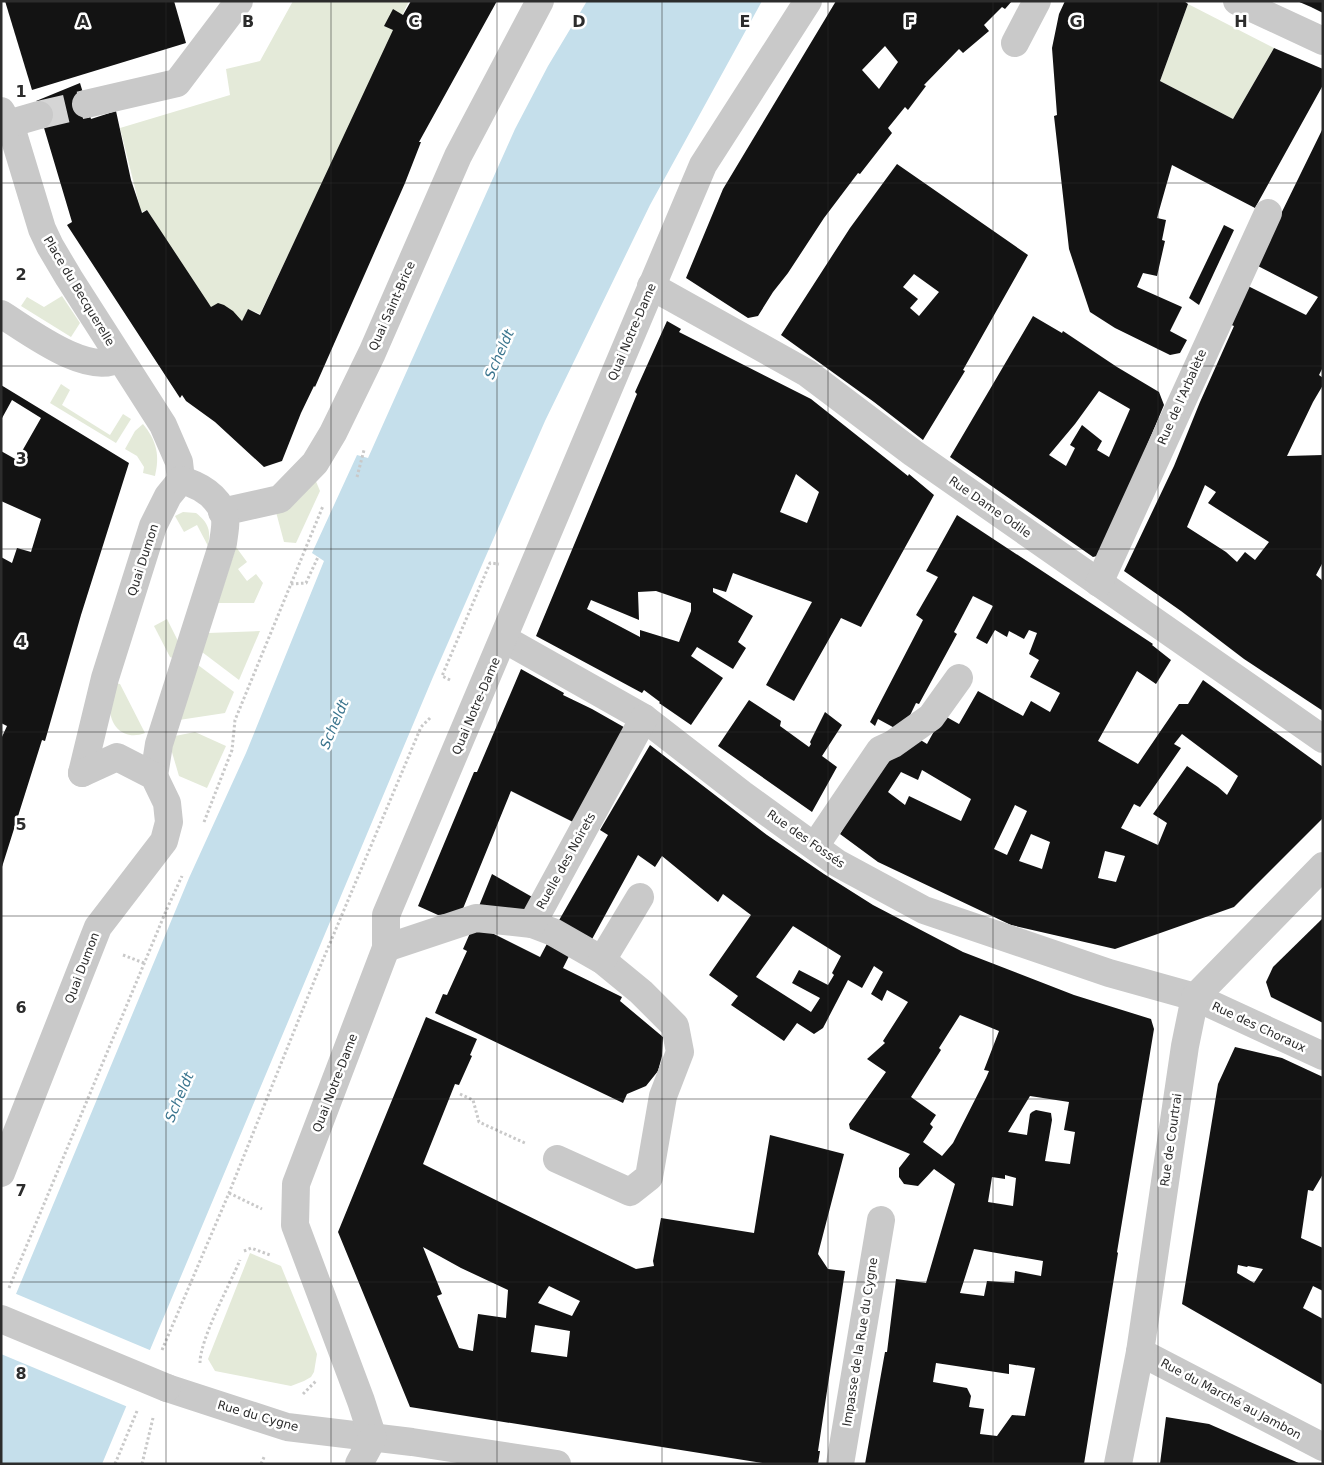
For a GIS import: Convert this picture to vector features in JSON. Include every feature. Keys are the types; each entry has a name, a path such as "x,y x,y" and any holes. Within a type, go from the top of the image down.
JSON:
{"street":[{"path":"86,104 177,83 239,1"},
{"name":"Quai Saint-Brice","path":"222,512 280,498 314,462 333,433 372,353 458,156 540,1"},
{"name":"Quai Notre-Dame","path":"373,1438 295,1225 296,1184 386,948 386,915 504,639 702,165 808,1"},
{"path":"1015,43 1037,1"},
{"path":"1238,1 1323,41"},
{"path":"5,117 39,115"},
{"name":"Place du Becquerelle","path":"5,117 12,130 42,229 50,246 163,425 179,462 181,480"},
{"name":"Rue de l'Arbalète","path":"1099,583 1268,213"},
{"name":"Rue Dame Odile","path":"651,286 807,373 913,453 1323,739"},
{"name":"Place du Becquerelle","path":"1,314 63,352 80,359 101,364 119,358"},
{"path":"154,776 159,744 223,543 224,515 218,502 194,483 181,480"},
{"name":"Quai Dumon","path":"1,1173 98,926 164,841 169,822 167,803 154,776 117,757 82,773 105,678 153,526 168,496 181,480"},
{"name":"Rue des Fossés","path":"504,639 644,718 742,794 837,863 924,910 1109,973 1195,997"},
{"path":"815,846 880,750 894,744 931,718 959,678"},
{"name":"Ruelle des Noirets","path":"386,948 476,918 532,924 644,718"},
{"path":"1195,997 1323,866"},
{"path":"602,960 640,897"},
{"path":"532,924 553,932 602,960 642,992 675,1026 680,1052 663,1096 649,1177 630,1192 557,1159"},
{"name":"Rue des Choraux","path":"1195,997 1323,1056"},
{"name":"Rue de Courtrai","path":"1118,1464 1140,1352 1184,1046 1195,997"},
{"name":"Impasse de la Rue du Cygne","path":"840,1464 880,1220"},
{"name":"Rue du Cygne","path":"1,1319 167,1388 287,1426 412,1442 557,1464"},
{"name":"Rue du Marché au Jambon","path":"1140,1352 1323,1447"},
{"path":"359,1464 373,1438"}],"path":[{"path":"201,829 232,750 235,720 324,502"},
{"path":"291,584 306,583 318,557"},
{"path":"456,683 442,676 490,563 507,566"},
{"path":"13,1278 144,963 185,871"},
{"path":"120,954 144,963"},
{"path":"460,1094 473,1100 479,1122 557,1159"},
{"path":"160,1357 229,1193"},
{"path":"200,1371 200,1355 240,1260"},
{"path":"116,1464 138,1410"},
{"path":"142,1464 154,1414"}],"green space":[{"path":"293,1 409,1 260,314 248,309 238,331 227,335 147,210 141,212 120,128 230,95 226,69 260,61"},
{"path":"1188,4 1274,48 1233,119 1160,81"},
{"path":"62,296 80,323 71,337 21,306 27,297 44,307"},
{"path":"61,384 70,390 62,405 110,435 123,414 131,419 116,443 50,403"},
{"path":"143,424 148,430 156,449 155,476 143,473 144,467 137,456 125,449 135,431"},
{"path":"315,479 320,491 296,543 284,542 276,512 298,500"},
{"path":"183,512 196,513 204,520 209,532 208,546 197,525 184,532 175,516"},
{"path":"236,547 247,562 238,569 247,581 256,574 263,583 254,603 218,603"},
{"path":"167,619 180,645 175,659 170,657 154,626"},
{"path":"260,631 239,680 202,652 208,633"},
{"path":"198,665 234,692 225,713 179,720"},
{"path":"115,683 120,684 145,733 132,735 121,732 111,718 111,697"},
{"path":"195,732 226,746 207,788 179,776 171,749 175,736"},
{"path":"250,1253 281,1266 317,1354 314,1372 311,1377 291,1386 215,1371 208,1359"}],"water":[{"name":"Scheldt","path":"587,1 762,1 650,205 545,421 433,677 102,1464 1,1464 1,1330 189,878 246,753 324,561 312,553 357,455 368,458 515,129 548,66"}],"pier":[{"path":"14,1293 152,1351 128,1407 1,1354 1,1323"}],"building":[{"path":"5,1 174,1 186,43 32,90"},
{"path":"411,1 497,1 419,142 421,142 405,183 315,387 301,413 282,461 264,467 215,422 186,401 182,395 180,398 67,225 72,222 36,101 80,83 91,119 116,111 131,180 142,213 147,210 211,307 218,303 224,305 242,321 248,309 260,315 393,30 384,26 393,9 403,15"},
{"path":"836,1 1012,1 1005,9 1002,7 984,25 989,31 963,53 959,49 924,85 926,86 908,110 905,107 888,128 892,133 860,174 858,173 824,218 758,316 748,318 686,278 723,189","holes":["885,46 898,62 879,89 862,70"]},
{"path":"1065,1 1184,1 1188,4 1160,81 1233,119 1274,48 1323,69 1323,85 1255,208 1172,165 1157,218 1166,220 1162,240 1165,241 1157,276 1143,273 1137,287 1182,307 1170,331 1187,340 1180,353 1170,355 1115,328 1090,312 1069,249 1054,116 1057,115 1052,48 1059,14"},
{"path":"1297,1 1323,1 1323,13 1311,7"},
{"path":"1323,128 1323,367 1319,375 1323,378 1323,385 1287,456 1323,455 1323,562 1316,575 1323,581 1323,711 1244,659 1124,571 1174,466 1234,326 1229,324 1248,286 1306,315 1318,297 1256,265","holes":["1205,485 1216,492 1208,503 1269,542 1255,560 1245,552 1237,562 1226,552 1187,527"]},
{"path":"897,164 1028,255 963,370 965,371 923,440 781,335 850,228","holes":["914,274 939,292 919,316 910,308 918,299 903,287"]},
{"path":"1224,225 1234,230 1199,305 1189,298"},
{"path":"1033,316 1062,333 1063,331 1159,392 1164,405 1101,555 1093,557 950,457","holes":["1099,391 1130,409 1109,457 1097,450 1102,441 1082,425 1070,445 1075,448 1066,466 1049,455"]},
{"path":"667,321 681,329 679,332 811,399 934,495 861,627 841,618 794,701 766,685 812,602 733,573 726,592 713,588 713,592 753,616 738,642 746,648 733,669 697,647 691,656 723,678 691,725 644,690 642,693 536,636 637,394 635,392","holes":["796,474 819,492 807,523 780,512","656,591 691,603 691,611 679,642 640,630 640,637 587,609 591,600 639,620 638,592"]},
{"path":"1,385 129,463 81,615 45,741 42,740 2,867 1,739 7,726 1,723 1,557 12,563 17,548 31,552 41,519 1,501 1,451 17,460 41,418 12,400 1,420"},
{"path":"957,515 1153,644 1171,660 1156,684 1137,671 1098,741 1138,764 1179,704 1188,704 1203,680 1323,767 1323,818 1234,907 1115,949 1011,925 878,862 840,834 870,781 914,736 927,744 943,715 959,724 978,691 1023,716 1031,701 1050,712 1060,693 1030,677 1039,660 1029,654 1037,633 1029,630 1024,639 1009,631 1007,637 995,630 987,644 976,638 993,606 973,596 954,632 957,634 919,704 916,703 902,732 878,719 875,726 870,722 923,620 916,615 938,577 926,571","holes":["1182,734 1238,776 1227,795 1187,766 1153,814 1167,823 1158,845 1121,828 1134,804 1140,807 1181,748 1174,744","922,770 971,799 961,821 909,796 905,805 888,792 901,772 918,780","1015,805 1027,811 1007,855 994,849","1031,834 1050,842 1042,869 1019,861","1105,851 1125,856 1116,882 1098,878"]},
{"path":"521,669 564,693 563,695 629,730 575,823 511,791 462,911 460,913 438,915 418,906 474,772 477,772"},
{"path":"749,700 781,721 780,726 809,747 825,712 842,725 822,756 837,767 812,812 718,746"},
{"path":"650,745 767,835 873,905 963,952 1074,995 1151,1019 1154,1029 1084,1464 865,1464 885,1352 887,1352 896,1279 926,1283 955,1184 934,1169 918,1186 904,1184 899,1177 899,1168 910,1154 850,1129 849,1124 886,1072 867,1059 885,1043 883,1041 908,1002 887,990 882,1001 871,994 883,972 874,966 862,988 848,980 823,1028 814,1034 797,1023 784,1041 731,1005 738,996 709,975 751,915 723,894 718,902 662,856 655,867 638,855 591,941 558,922 608,835 600,830","holes":["793,926 841,956 828,985 799,970 792,983 820,998 811,1012 756,977","960,1015 999,1031 984,1070 989,1071 986,1078 953,1143 942,1156 923,1142 933,1127 930,1124 936,1115 911,1097 941,1050 939,1048","1030,1096 1069,1102 1064,1130 1075,1132 1070,1164 1045,1161 1052,1120 1051,1113 1036,1110 1032,1112 1030,1114 1027,1135 1008,1132","1005,1175 1016,1178 1013,1206 988,1202 992,1177 1005,1179","974,1249 1043,1261 1041,1276 1015,1271 1014,1283 987,1281 984,1296 960,1293","936,1363 1009,1374 1009,1364 1035,1368 1025,1416 1012,1415 997,1436 980,1434 984,1409 969,1407 971,1396 967,1388 933,1382"]},
{"path":"492,874 534,898 525,914 477,911"},
{"path":"1323,918 1323,1023 1271,997 1266,982 1273,967"},
{"path":"474,924 540,957 549,940 570,954 563,968 622,997 620,1001 663,1037 662,1056 658,1071 646,1086 627,1094 623,1103 435,1013 443,994 447,995 467,951 463,949"},
{"path":"426,1017 477,1039 470,1055 472,1056 459,1085 455,1084 423,1164 636,1269 654,1266 653,1261 661,1218 754,1233 770,1135 844,1154 818,1254 828,1269 845,1271 818,1451 820,1451 818,1464 768,1464 410,1407 338,1232","holes":["423,1247 461,1268 508,1290 506,1318 478,1314 473,1351 459,1348 437,1296 442,1294","549,1286 580,1301 572,1316 538,1303","535,1325 570,1331 567,1357 531,1352"]},
{"path":"1235,1047 1282,1058 1323,1077 1323,1174 1313,1191 1308,1190 1301,1238 1323,1248 1323,1291 1313,1286 1303,1308 1323,1319 1323,1385 1182,1304 1218,1084","holes":["1238,1265 1263,1269 1254,1283 1237,1273"]},
{"path":"1166,1417 1209,1424 1301,1464 1160,1464"}],"tunnel":[{"path":"39,115 86,104"}]}
